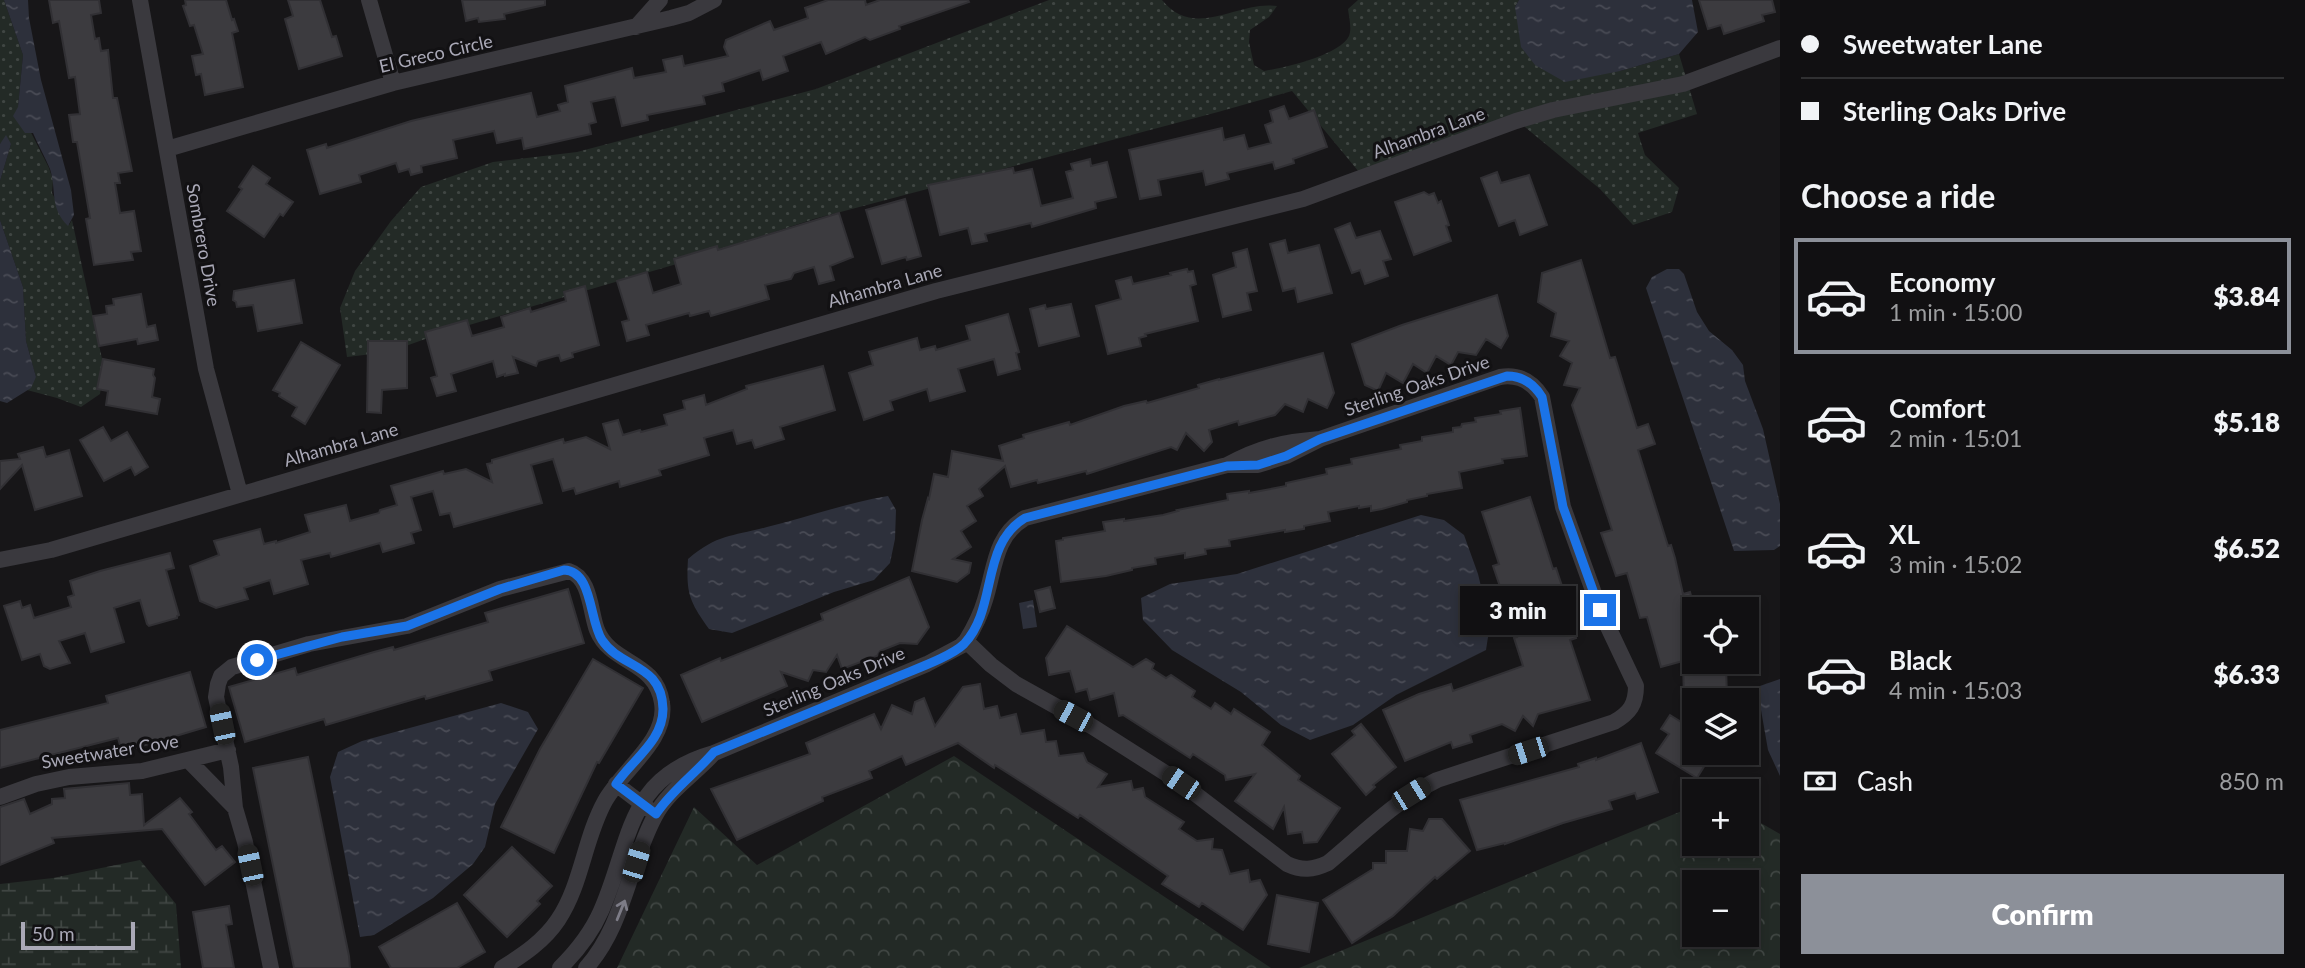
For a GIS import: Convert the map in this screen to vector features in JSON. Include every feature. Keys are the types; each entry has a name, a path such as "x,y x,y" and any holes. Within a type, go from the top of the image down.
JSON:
{"street":[{"name":"Sombrero Drive","path":"140,0 206,369 240,494"},
{"path":"369,0 393,83"},
{"path":"635,27 660,0"},
{"name":"El Greco Circle","path":"167,149 393,83 688,13 714,0"},
{"name":"Alhambra Lane","path":"0,560 51,550 936,291 1303,199 1553,110 1683,83 1780,48"},
{"name":"Sterling Oaks Drive","path":"560,968 580,948 591,931 602,910 628,830 649,809 665,800 714,752 927,664 957,649 966,641 985,601 1000,543 1017,522 1033,514 1227,466 1258,465 1286,456 1320,439 1500,377 1514,376 1531,383 1542,397 1563,507 1583,568 1633,677 1636,694 1631,709 1614,722 1437,780 1423,787 1399,802 1328,863 1317,869 1304,870 1286,864 1217,808 1149,762 1016,684 966,641"},
{"path":"271,968 245,842 235,808 228,750 216,691 221,676 232,667 331,639 407,626 500,589 569,570 583,580 603,642 650,675 659,688 662,719 658,734 605,801 591,830 575,886 557,922 540,941 502,968"},
{"name":"Sweetwater Cove","path":"0,797 36,783 69,777 142,771 228,750"},
{"path":"188,760 235,808"},
{"path":"616,784 649,809"},
{"name":"Sterling Oaks Drive","path":"586,968 606,942 615,924 642,842 649,809"}],"green space":[{"path":"0,0 4,0 23,55 18,107 49,168 53,180 52,193 69,225 72,220 104,368 100,394 81,407 27,390 36,377 26,341 23,287 0,220 0,181 11,144 4,140 0,144"},
{"path":"1049,0 1162,0 1175,12 1202,18 1247,8 1277,6 1269,17 1250,30 1249,42 1254,65 1264,71 1323,55 1344,43 1350,33 1348,9 1358,0 1519,0 1515,7 1620,71 1679,54 1697,114 1638,133 1645,155 1679,188 1672,212 1633,225 1600,189 1519,122 1359,172 1292,91 814,219 680,263 442,333 389,352 347,357 340,308 355,271 391,221 421,187 493,162 577,152 816,89"},
{"path":"954,756 1271,968 617,968 694,807 757,865"},
{"path":"1682,811 1682,856 1759,856 1759,822 1780,834 1780,968 1299,968"},
{"path":"140,860 176,904 181,968 0,968 0,884 53,878"}],"water":[{"path":"4,0 28,0 41,80 71,190 74,215 68,226 58,212 50,169 33,133 25,133 13,116 18,107 23,55"},
{"path":"1519,0 1692,0 1698,32 1679,54 1620,71 1565,82 1535,65 1521,47 1515,7"},
{"path":"6,135 11,144 0,181 0,144"},
{"path":"0,220 23,287 26,341 36,377 31,388 7,403 0,401"},
{"path":"1667,269 1679,269 1684,274 1697,312 1709,331 1732,350 1743,365 1745,381 1763,429 1780,504 1780,546 1774,550 1734,551 1646,288 1652,277"},
{"path":"888,496 896,510 895,539 890,563 874,580 834,592 732,633 709,629 693,604 688,589 688,559 708,544 857,502"},
{"path":"1421,515 1444,520 1464,535 1478,574 1490,624 1486,650 1396,695 1353,725 1310,740 1281,725 1241,692 1172,650 1143,620 1141,598 1170,584 1237,574"},
{"path":"1033,600 1037,627 1023,629 1019,603"},
{"path":"1780,679 1780,776 1768,750 1757,687"},
{"path":"501,703 528,712 538,729 495,804 485,847 473,864 433,898 374,935 360,937 330,777 338,752 362,741"}],"building":[{"path":"49,0 99,0 101,13 91,15 95,39 99,38 101,51 108,50 113,98 117,98 132,171 118,173 120,183 115,183 120,213 134,211 141,251 131,252 133,260 94,265 86,219 90,218 77,142 73,142 69,115 80,114 75,77 69,78 59,21 53,23"},
{"path":"185,0 226,0 238,31 232,33 243,87 205,95 201,74 196,75 192,56 203,54 194,25 190,26 183,6 186,5"},
{"path":"288,0 320,0 332,37 336,36 342,56 299,69 285,19 293,16"},
{"path":"462,0 545,0 545,5 504,14 505,19 479,22 478,18 466,21"},
{"path":"828,0 865,0 866,5 880,0 969,2 899,26 900,29 870,40 865,37 826,54 821,42 783,56 788,71 763,80 760,70 722,83 724,91 703,96 705,104 647,115 648,120 622,126 615,97 591,102 596,122 589,124 591,134 524,149 522,138 497,143 494,131 453,140 457,158 421,166 422,172 411,175 409,169 399,172 396,163 359,175 361,182 320,194 307,150 326,144 327,148 411,121 531,93 537,117 560,111 558,105 568,102 565,86 632,68 634,78 666,72 663,60 682,56 684,66 728,56 724,47 726,40 770,21 774,30 808,18 805,8"},
{"path":"1699,0 1772,0 1775,12 1762,15 1764,21 1724,34 1721,25 1708,29"},
{"path":"1284,106 1289,119 1314,110 1327,147 1293,159 1294,163 1275,169 1273,162 1227,173 1229,179 1206,185 1203,171 1158,180 1161,195 1140,199 1129,150 1222,128 1224,140 1244,135 1248,149 1271,143 1265,125 1273,122 1270,111"},
{"path":"1090,159 1091,166 1107,162 1116,197 1095,202 1096,208 1032,227 1031,223 985,234 987,241 972,244 968,228 940,235 928,185 1013,168 1014,173 1032,169 1041,206 1073,198 1066,172 1073,170 1071,164"},
{"path":"253,166 270,178 266,184 293,202 283,216 280,214 264,237 227,211"},
{"path":"1497,172 1501,183 1529,175 1547,225 1520,235 1515,220 1499,226 1481,178"},
{"path":"1424,192 1429,195 1434,193 1438,203 1441,201 1451,241 1414,255 1395,202"},
{"path":"905,199 921,256 882,264 866,210"},
{"path":"839,213 853,257 830,266 834,280 819,284 814,267 794,273 791,279 765,285 769,299 711,316 709,311 690,316 689,313 646,325 649,335 627,341 622,322 629,320 617,281 647,272 653,293 681,284 674,259 717,246 718,250"},
{"path":"1350,223 1356,238 1380,231 1391,259 1383,261 1388,276 1365,284 1360,270 1352,273 1335,229"},
{"path":"1285,240 1288,253 1319,245 1332,293 1298,302 1295,288 1283,291 1270,244"},
{"path":"1247,249 1257,291 1247,293 1251,310 1223,317 1213,275 1236,267 1233,253"},
{"path":"1581,260 1610,358 1615,357 1637,428 1648,424 1655,444 1638,450 1668,546 1671,545 1683,594 1690,592 1691,597 1682,597 1682,661 1661,667 1647,617 1640,618 1627,573 1616,576 1601,533 1612,530 1572,405 1580,388 1564,385 1572,363 1560,356 1569,341 1551,336 1556,313 1538,302 1542,273"},
{"path":"1187,269 1188,272 1193,271 1196,284 1190,286 1198,321 1145,334 1146,336 1139,338 1141,346 1108,354 1096,306 1121,299 1116,281 1131,277 1133,284"},
{"path":"294,280 302,323 258,331 253,305 237,307 233,300 234,291"},
{"path":"585,286 599,345 572,353 573,357 561,361 559,355 538,361 536,366 513,357 518,373 505,376 497,377 493,361 451,374 456,391 437,396 431,378 437,376 425,332 467,320 472,336 504,327 501,317 530,308 531,312 566,301 564,292"},
{"path":"141,294 147,327 155,325 158,340 138,344 137,339 99,346 93,316 107,314 106,306 114,305 113,299"},
{"path":"1497,295 1508,336 1501,348 1486,339 1476,355 1458,352 1451,365 1436,356 1427,373 1413,364 1403,383 1386,373 1378,391 1365,385 1352,344"},
{"path":"1071,304 1079,336 1039,346 1030,309 1045,305 1046,309"},
{"path":"1008,314 1019,352 1016,353 1020,369 998,375 994,359 958,369 965,391 930,401 927,389 890,401 893,410 864,420 849,373 873,365 869,352 917,338 920,350 935,346 936,350 970,340 966,326"},
{"path":"368,341 407,341 407,388 382,390 381,413 367,412"},
{"path":"301,342 340,365 305,424 292,416 297,407 273,390"},
{"path":"1323,353 1334,393 1327,408 1308,399 1303,412 1285,404 1275,415 1239,425 1238,421 1209,430 1212,442 1204,451 1186,433 1177,450 1171,447 1087,474 1086,471 1038,483 1037,480 1011,487 1005,466 979,489 983,496 967,506 976,521 961,531 971,547 953,559 971,563 969,573 957,582 912,571 934,474 948,477 952,451 1003,461 999,446 1024,438 1023,435 1069,422 1070,425 1124,406 1146,401 1147,403 1199,388 1198,385 1219,379"},
{"path":"103,359 154,369 152,397 160,399 157,414 106,405 108,391 97,389"},
{"path":"823,366 835,410 780,427 784,439 755,448 752,440 737,444 733,430 704,438 709,455 659,470 661,475 620,487 619,481 576,494 574,488 563,491 553,459 531,465 542,503 454,527 450,513 440,515 433,491 411,497 421,530 411,533 414,543 383,552 380,543 331,557 330,553 301,560 308,584 274,594 270,580 244,588 248,599 216,608 200,601 190,566 219,555 214,541 260,529 264,544 276,543 310,532 305,515 346,505 350,521 379,513 380,510 397,505 391,486 443,471 444,474 466,469 492,482 487,464 492,463 492,460 563,439 564,443 586,437 610,449 603,424 618,420 623,435 640,430 641,432 667,425 664,415 685,409 683,401 704,395 706,405 747,389 746,386"},
{"path":"1520,408 1527,456 1502,459 1503,463 1459,472 1462,488 1427,494 1371,511 1371,506 1359,506 1328,512 1330,521 1304,526 1304,529 1229,540 1230,546 1205,549 1206,554 1185,558 1185,553 1155,558 1156,564 1106,576 1061,582 1056,541 1105,531 1103,522 1163,515 1228,500 1227,494 1286,486 1286,483 1327,474 1326,469 1352,464 1351,459 1401,449 1400,445 1422,441 1422,437 1453,432 1453,428 1461,427 1462,424 1476,422 1475,418"},
{"path":"103,427 111,441 127,432 148,467 135,475 131,467 104,481 80,440"},
{"path":"43,447 46,457 69,450 82,496 35,510 22,465 0,489 0,461 20,459 18,454"},
{"path":"1530,497 1553,569 1556,568 1563,589 1576,638 1570,640 1590,700 1538,714 1533,726 1523,716 1515,731 1502,724 1470,735 1472,742 1453,748 1451,742 1405,761 1383,710 1419,694 1451,684 1453,691 1523,666 1514,638 1517,637 1493,566 1499,564 1482,512"},
{"path":"170,553 174,568 166,570 179,615 177,618 149,626 140,600 114,608 124,642 91,652 85,633 59,641 70,663 50,669 44,666 40,654 22,660 4,606 20,601 22,608 30,605 34,618 71,607 68,597 74,595 70,581"},
{"path":"909,577 929,627 917,644 900,643 880,651 877,656 842,669 837,655 826,672 813,670 808,681 781,672 787,686 702,722 681,675 823,620 821,614"},
{"path":"1050,587 1055,608 1040,612 1035,591"},
{"path":"568,589 584,643 489,671 492,680 326,725 324,719 245,742 229,687 295,668 297,675 393,647 394,650 488,622 485,613"},
{"path":"1067,626 1133,667 1146,659 1154,664 1152,669 1166,678 1171,675 1195,691 1192,697 1211,709 1215,703 1231,714 1234,709 1270,732 1262,745 1300,776 1298,780 1340,808 1317,842 1304,843 1302,832 1288,834 1284,807 1273,829 1235,801 1255,774 1226,780 1225,775 1193,754 1190,758 1123,715 1119,716 1114,693 1090,700 1087,689 1076,692 1070,671 1049,675 1046,658"},
{"path":"593,659 643,688 599,763 597,762 554,853 501,827 540,749"},
{"path":"190,672 206,727 122,752 118,738 0,768 0,730 108,703 106,696"},
{"path":"1683,674 1726,674 1727,688 1684,688"},
{"path":"980,684 984,709 997,706 1000,718 1016,714 1021,734 1044,730 1046,742 1056,741 1059,756 1083,753 1087,762 1107,774 1098,787 1131,781 1133,790 1143,788 1145,797 1184,822 1179,829 1197,841 1213,839 1212,849 1222,850 1230,874 1248,870 1250,882 1260,880 1267,895 1243,930 1202,903 1199,907 1162,884 1168,876 1080,815 1078,818 995,765 994,768 958,743 906,765 902,756 869,771 872,778 822,797 823,801 737,840 711,789 810,754 806,743 874,714 881,729 892,705 912,714 915,702 924,698 935,726 963,687"},
{"path":"1670,715 1682,722 1682,765 1705,765 1697,778 1656,753 1669,734 1661,729"},
{"path":"1361,724 1396,767 1373,785 1375,787 1366,795 1332,754 1355,735 1352,731"},
{"path":"1641,743 1658,792 1637,799 1635,793 1609,801 1612,809 1505,844 1477,850 1460,800 1579,767 1578,764"},
{"path":"308,757 350,968 294,968 253,768"},
{"path":"129,783 130,795 142,794 144,825 180,798 216,850 222,846 235,862 205,885 162,829 52,838 54,843 0,865 0,807 24,799 30,814 52,804 52,799 65,798 64,789"},
{"path":"1429,819 1442,819 1470,851 1437,879 1435,877 1393,916 1352,943 1323,900 1373,869 1373,863 1386,863 1386,851 1407,851 1410,829 1423,831"},
{"path":"512,847 552,886 537,901 540,904 507,937 464,895"},
{"path":"1277,895 1318,903 1309,952 1268,944"},
{"path":"457,903 485,952 457,968 391,968 379,947"},
{"path":"229,906 232,924 226,925 234,968 203,968 193,912"}],"route":[{"path":"257,660 309,644 407,626 500,589 564,570 575,572 583,580 603,642 644,669 659,688 663,706 658,734 616,784 656,814 665,800 714,752 927,664 961,646 973,631 985,601 1000,543 1017,522 1033,514 1227,466 1258,465 1286,456 1320,439 1507,376 1522,378 1531,383 1542,397 1563,507 1600,610"}]}
